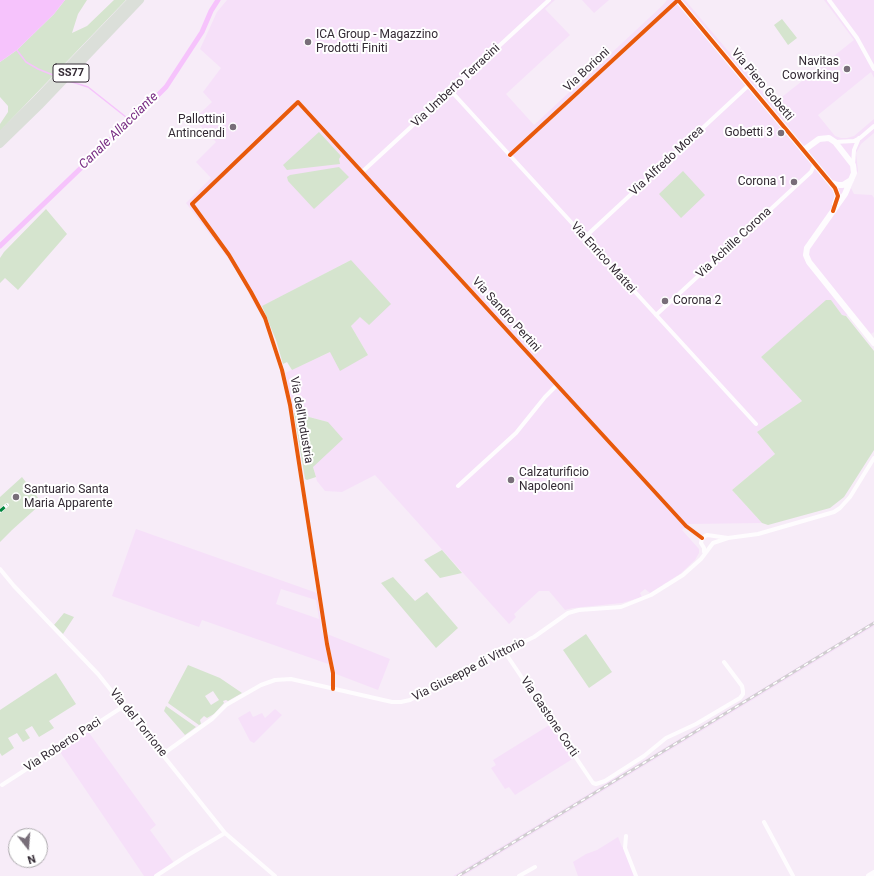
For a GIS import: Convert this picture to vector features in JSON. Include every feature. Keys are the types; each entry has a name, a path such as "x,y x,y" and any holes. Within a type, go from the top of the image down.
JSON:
{"highway":[{"name":"SS77","path":"0,136 132,0"},
{"name":"SS77","path":"0,144 39,106 140,0"}],"street":[{"name":"Via Umberto Terracini","path":"362,172 549,0"},
{"name":"Via Piero Gobetti","path":"678,0 835,188 838,196 833,211"},
{"name":"Via Borioni","path":"510,155 678,0"},
{"path":"830,0 858,38 874,69"},
{"name":"Via Alfredo Morea","path":"585,237 749,85"},
{"name":"Via Enrico Mattei","path":"451,91 756,424"},
{"name":"Via Sandro Pertini","path":"298,102 686,526 702,538"},
{"name":"Via dell'Industria","path":"298,102 192,204 229,255 251,292 264,318 282,370 290,405 327,644 333,673 332,689"},
{"path":"873,341 807,259 807,248 846,194 854,173 854,150 860,138 874,126"},
{"path":"804,150 815,141 822,138 829,138 835,142 853,165"},
{"path":"835,142 847,142 860,138"},
{"name":"Via Achille Corona","path":"656,315 811,172 815,163"},
{"name":"Via Achille Corona","path":"811,172 820,169"},
{"path":"830,182 840,185 851,180"},
{"path":"458,486 516,433 545,397 557,385"},
{"name":"Via Giuseppe di Vittorio","path":"163,754 212,719 226,705 268,682 291,679 392,702 410,700 467,669 534,637 568,614 579,610 621,607 651,595 683,575 697,563 713,543 728,538 758,534 834,512 850,497 874,458"},
{"path":"0,511 6,505"},
{"name":"Via Giuseppe di Vittorio","path":"702,538 707,535 728,538"},
{"path":"710,536 713,543"},
{"path":"702,538 701,541 704,554"},
{"path":"703,546 709,547"},
{"name":"Via del Torrione","path":"0,569 14,586 90,664 225,833 276,876"},
{"name":"Via Gastone Corti","path":"504,651 593,783 600,784 644,756 666,738 696,724 740,698 743,694 742,686 724,662"},
{"name":"Via Roberto Paci","path":"2,785 124,706"},
{"path":"764,822 793,876"},
{"path":"156,876 225,833"},
{"path":"626,836 625,848 636,876"},
{"path":"519,876 535,867"},
{"path":"869,876 874,873"}],"shaded area":[{"path":"0,0 65,0 54,14 17,50 0,62"},
{"path":"227,0 555,0 545,9 570,35 506,94 534,125 667,0 685,0 773,104 854,40 824,0 874,0 874,78 871,72 818,115 835,136 841,138 854,136 874,119 874,133 861,144 856,153 858,171 851,188 854,194 872,195 874,198 874,332 871,334 852,311 846,316 842,315 831,300 761,357 802,401 757,432 775,454 732,490 762,523 689,524 682,530 699,549 699,553 695,560 680,574 650,593 645,589 640,593 642,597 622,603 565,610 549,591 539,591 514,614 516,617 509,624 375,475 342,492 325,491 317,481 313,467 328,422 294,413 285,373 330,352 368,355 351,326 360,316 369,325 351,260 257,309 239,275 227,257 186,203 211,178 196,162 216,142 194,119 212,102 203,92 221,68 200,49 217,12"},
{"path":"582,0 609,0 594,13"},
{"path":"136,529 317,593 322,632 390,659 378,690 336,674 334,666 202,620 199,627 112,596","holes":["281,589 316,600 319,619 276,604"]},
{"path":"874,621 874,626 463,876 453,876"},
{"path":"275,709 282,715 254,743 250,741 238,718 250,711 253,717 262,713 265,718"},
{"path":"551,724 574,758 515,795 509,787 505,789 491,768 496,765 493,760"},
{"path":"87,730 156,825 150,830 174,863 154,876 144,876 58,749"},
{"path":"618,837 622,847 625,848 636,876 578,876 573,862"}],"green space":[{"path":"65,0 87,0 78,14 72,33 87,26 114,0 126,0 0,131 0,124 8,112 8,106 0,97 0,62 17,50 54,14"},
{"path":"782,19 797,38 788,45 774,25"},
{"path":"319,132 341,156 339,159 340,164 287,170 283,165"},
{"path":"339,167 349,177 314,209 288,181 287,177 290,175"},
{"path":"683,171 705,195 681,218 659,194"},
{"path":"46,209 67,234 18,290 5,278 0,283 0,258"},
{"path":"351,260 391,304 369,325 360,317 351,326 368,355 340,371 330,352 292,370 287,362 283,364 276,340 262,306"},
{"path":"826,300 831,300 842,315 846,316 874,351 874,450 844,497 830,508 768,525 762,523 732,490 775,454 757,432 802,401 761,357"},
{"path":"294,413 328,422 343,439 313,467 316,477 307,480 305,479"},
{"path":"22,477 42,503 0,542 0,497"},
{"path":"442,550 462,573 440,578 424,560"},
{"path":"393,577 415,601 427,592 458,628 436,648 381,583"},
{"path":"64,613 74,617 63,634 54,625"},
{"path":"586,634 612,672 589,688 563,650"},
{"path":"188,665 220,678 242,693 228,701 223,701 224,703 214,714 207,718 204,716 200,720 201,724 199,725 168,703","holes":["213,691 219,700 211,705 205,696"]},
{"path":"56,673 76,704 49,721 54,728 39,737 32,726 25,730 30,738 23,742 17,733 8,738 14,748 2,756 0,753 0,710"},
{"path":"166,706 196,727 185,735 164,711"}],"waterway":[{"name":"Canale Allacciante","path":"0,246 110,140 125,128 166,87 202,32 211,11 218,0"},
{"path":"16,49 26,62 53,75"},
{"path":"69,81 88,87 131,121"}],"railway":[{"path":"458,876 874,623"}],"marked path":[{"path":"0,511 7,505"}],"cycle path":[{"path":"510,155 678,0 835,188 838,196 833,211"},
{"path":"333,689 333,673 327,644 290,405 282,370 265,318 251,292 229,255 192,204 298,102 686,526 702,538"}],"place":[{"name":"ICA Group - Magazzino Prodotti Finiti","path":"308,42"},
{"name":"Navitas Coworking","path":"847,69"},
{"name":"Pallottini Antincendi","path":"233,127"},
{"name":"Gobetti 3","path":"781,133"},
{"name":"Corona 1","path":"794,182"},
{"name":"Corona 2","path":"665,301"},
{"name":"Calzaturificio Napoleoni","path":"511,480"},
{"name":"Santuario Santa Maria Apparente","path":"16,497"}]}
